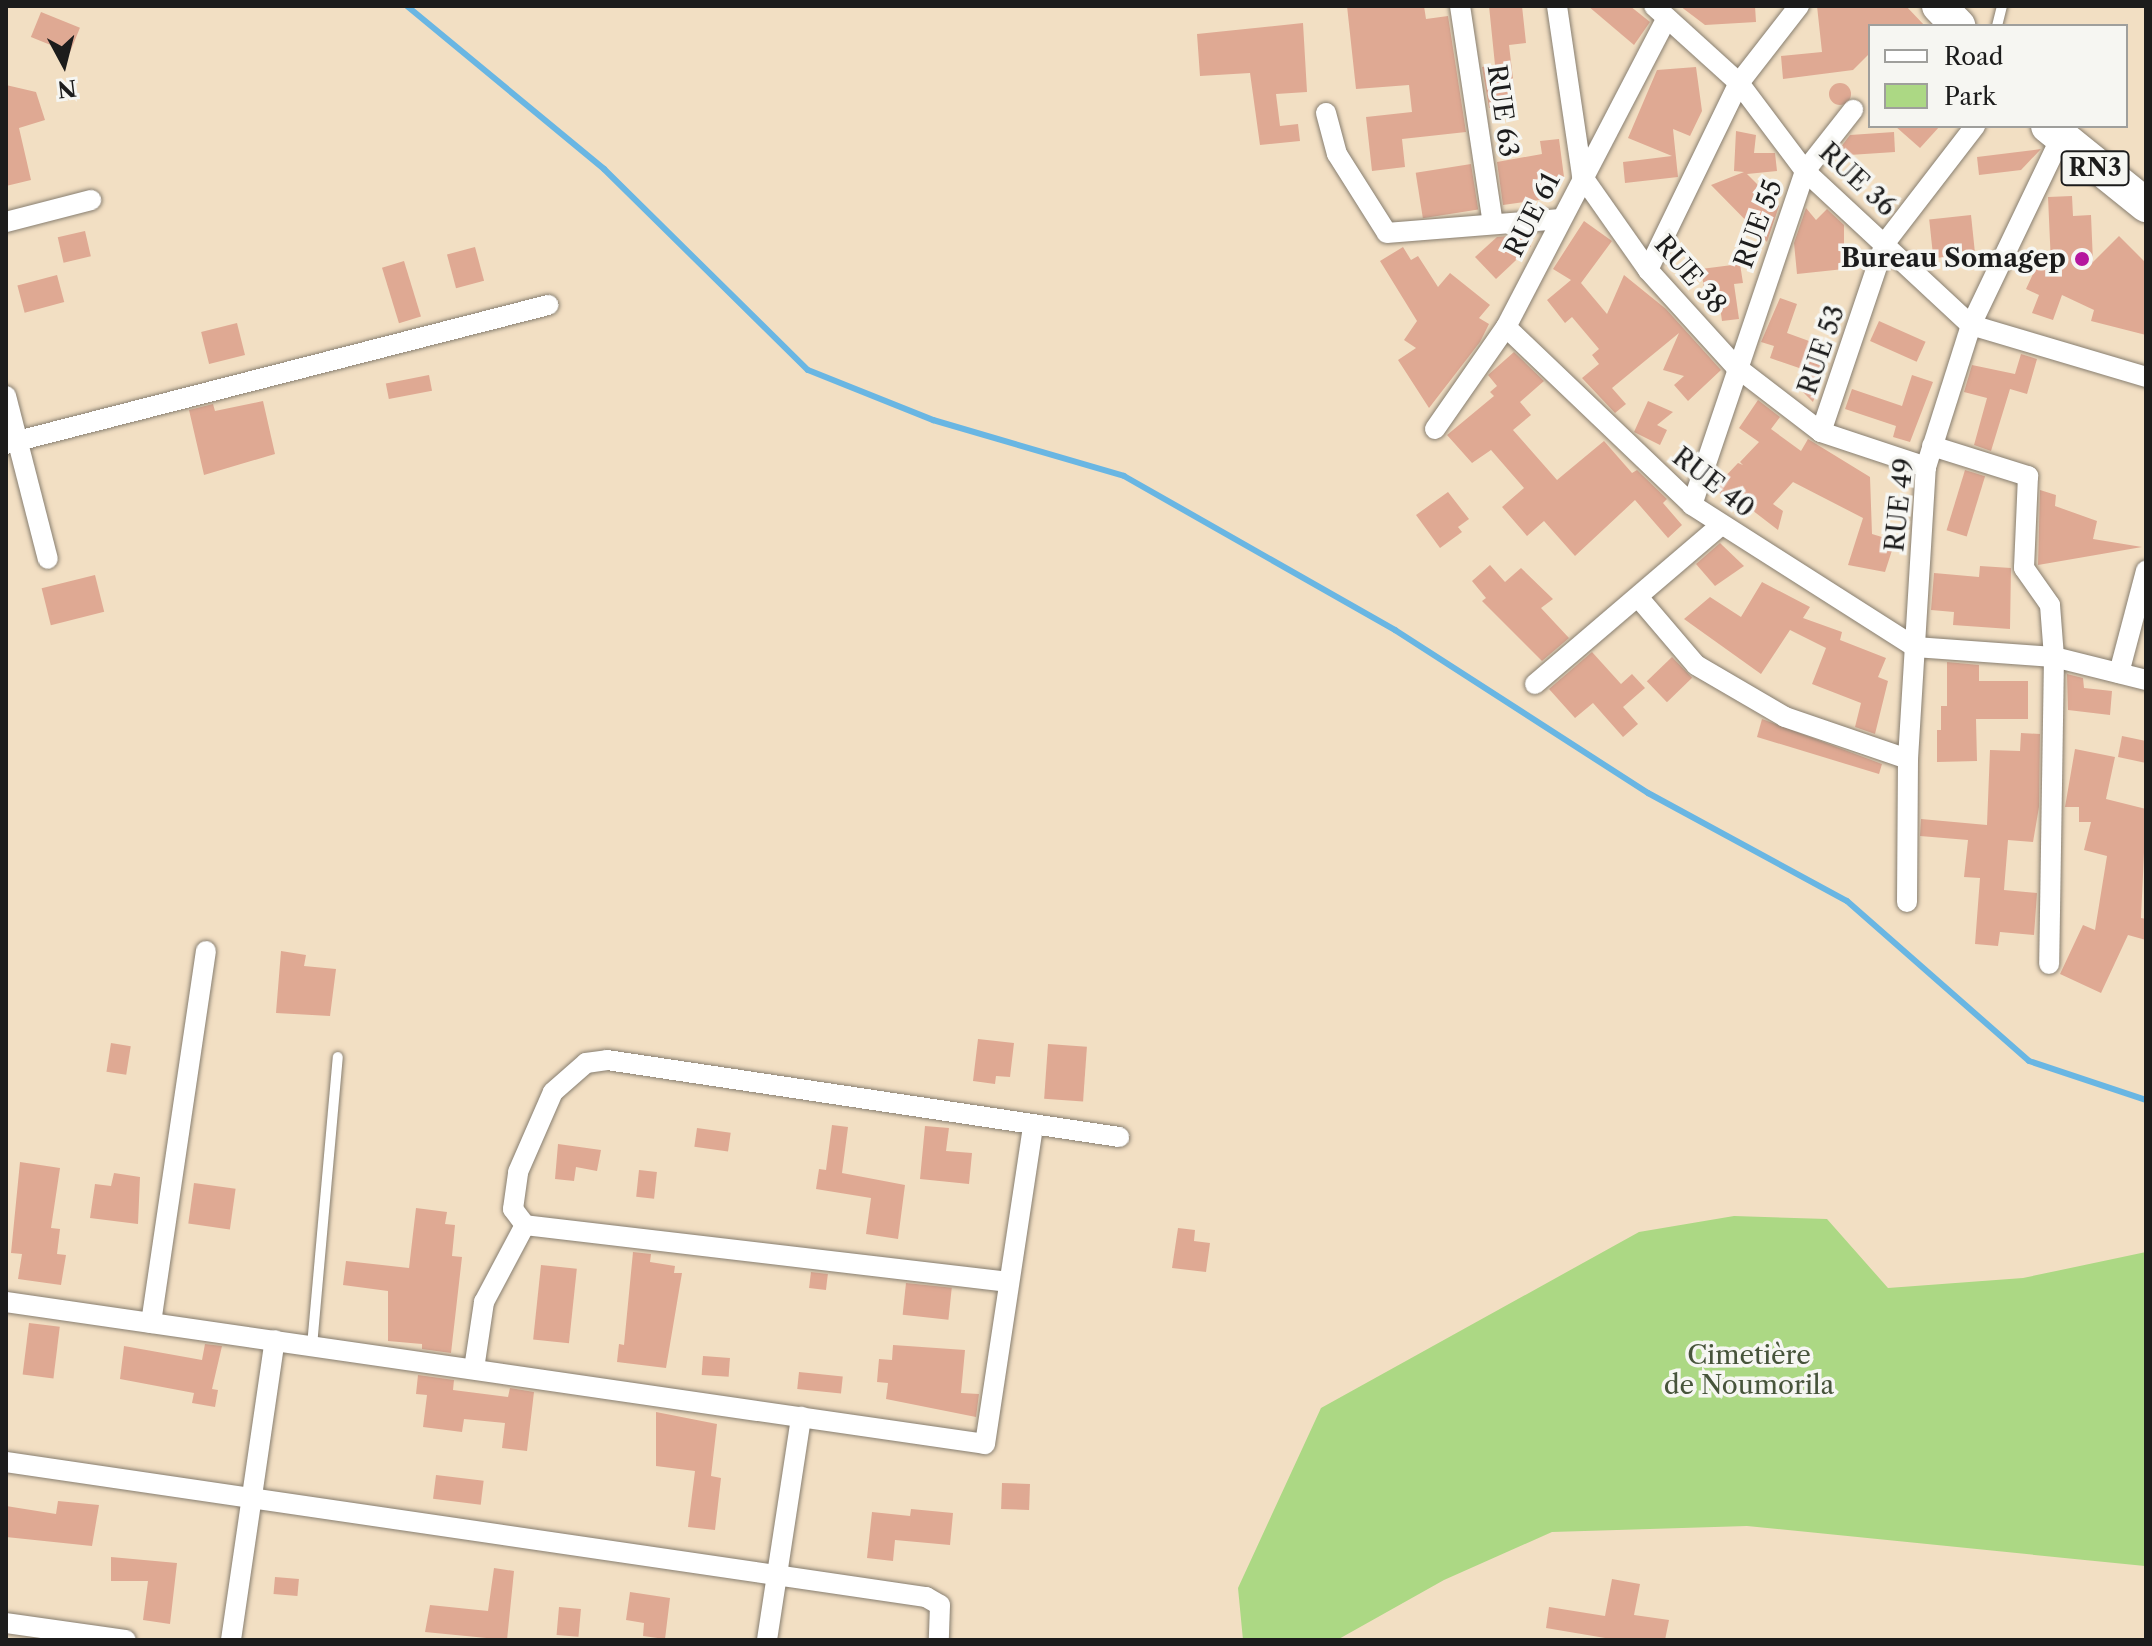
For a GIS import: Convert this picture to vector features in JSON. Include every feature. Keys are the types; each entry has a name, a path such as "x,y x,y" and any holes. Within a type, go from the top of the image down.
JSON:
{"highway":[{"name":"RN3","path":"2054,133 2146,205"}],"street":[{"name":"RUE 63","path":"1460,6 1493,224"},
{"name":"RUE 38","path":"1557,6 1582,176 1648,270 1735,366 1821,432 1926,467"},
{"path":"1648,270 1739,83 1799,6"},
{"name":"RUE 61","path":"1435,429 1506,327 1660,12"},
{"name":"RUE 36","path":"1660,12 1739,83 1805,171 1971,325 2146,377"},
{"name":"RUE 55","path":"1692,505 1735,366 1805,171 1853,110"},
{"path":"1326,113 1337,154 1387,233 1560,219"},
{"name":"RUE 53","path":"1821,432 1885,243 1973,128"},
{"name":"RUE 49","path":"1907,902 1908,759 1926,467 1971,325 2054,133"},
{"path":"6,222 91,200"},
{"path":"12,442 548,305"},
{"name":"RUE 40","path":"1506,327 1692,505 1915,647"},
{"path":"6,396 12,442 48,559"},
{"path":"1932,446 2028,476 2024,568 2050,605 2054,657 2049,964"},
{"path":"1535,684 1721,525"},
{"path":"2119,673 2146,571"},
{"path":"1638,597 1696,665 1785,717 1908,759"},
{"path":"1915,647 2054,657 2146,680"},
{"path":"151,1323 206,951"},
{"path":"1009,1282 525,1225 513,1209 518,1172 553,1092 586,1063 607,1060 1119,1137"},
{"path":"6,1302 985,1444 1033,1125"},
{"path":"474,1369 484,1302 525,1225"},
{"path":"231,1640 275,1340"},
{"path":"767,1640 801,1417"},
{"path":"6,1462 926,1597 940,1605 939,1640"},
{"path":"6,1623 30,1633 126,1640"}],"lane":[{"path":"312,1346 338,1057"}],"green space":[{"name":"Cimetière de Noumorila","path":"1734,1216 1827,1219 1888,1288 2023,1278 2146,1252 2146,1633 2145,1566 1747,1526 1552,1532 1444,1580 1337,1640 1243,1640 1238,1588 1321,1408 1639,1232"}],"building":[{"path":"1347,6 1424,6 1426,19 1448,16 1466,132 1402,139 1405,167 1372,171 1366,117 1412,112 1409,85 1356,89"},
{"path":"1489,6 1522,6 1526,43 1509,45 1516,104 1489,108 1482,67 1495,65"},
{"path":"1588,6 1630,6 1650,22 1634,45"},
{"path":"1680,6 1755,6 1756,22 1705,25"},
{"path":"1817,6 1906,6 1923,24 1868,24 1868,55 1853,70 1783,79 1781,56 1822,52"},
{"path":"41,12 80,28 70,53 31,37"},
{"path":"1303,23 1307,92 1276,94 1280,126 1298,124 1300,141 1260,145 1250,73 1200,76 1197,34"},
{"path":"1696,67 1702,111 1690,136 1673,129 1678,177 1625,183 1623,162 1672,156 1628,138 1657,70"},
{"path":"1840,83 1848,86 1851,94 1848,102 1840,105 1832,102 1829,94 1832,86"},
{"path":"6,85 36,92 45,120 19,128 31,180 6,186"},
{"path":"1897,128 1938,128 1920,148"},
{"path":"1736,131 1756,135 1754,153 1775,153 1777,171 1747,174 1779,206 1767,242 1711,185 1744,172 1734,171"},
{"path":"1894,132 1895,152 1834,156 1850,135"},
{"path":"1559,139 1564,177 1552,179 1554,198 1503,205 1497,162 1542,154 1540,141"},
{"path":"2041,149 2021,170 1979,175 1977,157"},
{"path":"1471,164 1478,209 1423,218 1416,173"},
{"path":"2072,196 2073,216 2091,215 2093,262 2119,236 2146,263 2146,335 2091,321 2094,310 2062,295 2053,320 2032,313 2039,295 2026,289 2040,259 2051,264 2048,197"},
{"path":"1806,208 1816,220 1827,209 1844,225 1844,269 1797,274 1794,243"},
{"path":"1971,215 1975,254 1933,258 1929,219"},
{"path":"1584,221 1612,241 1581,283 1607,314 1624,275 1666,309 1721,370 1688,401 1674,385 1684,376 1663,370 1679,333 1612,388 1626,404 1615,413 1582,378 1599,364 1592,355 1599,349 1572,317 1565,323 1547,300 1571,280 1553,269"},
{"path":"85,231 91,256 64,263 58,237"},
{"path":"1521,235 1531,246 1496,279 1475,257 1497,237"},
{"path":"475,247 484,281 456,288 447,255"},
{"path":"1403,247 1411,260 1418,256 1438,287 1450,273 1490,305 1479,318 1489,324 1480,342 1429,408 1398,360 1416,348 1404,340 1417,321 1380,261"},
{"path":"404,261 421,316 399,323 382,268"},
{"path":"1740,264 1743,283 1734,284 1739,319 1722,321 1717,286 1704,288 1701,269"},
{"path":"57,275 64,302 25,313 17,286"},
{"path":"1780,298 1797,304 1787,333 1831,349 1813,402 1799,388 1805,370 1770,358 1774,346 1761,342"},
{"path":"1879,321 1926,342 1917,362 1870,341"},
{"path":"237,323 245,355 209,364 201,332"},
{"path":"1514,352 1544,381 1520,402 1531,415 1513,430 1557,480 1604,441 1632,473 1637,470 1667,499 1663,503 1682,525 1668,538 1635,500 1575,556 1544,521 1527,536 1502,507 1524,488 1491,450 1472,463 1447,435 1494,396 1490,392 1497,386 1488,375"},
{"path":"2021,354 2037,359 2027,394 2010,389 1991,451 1974,445 1987,398 1964,392 1972,365 2015,374"},
{"path":"429,375 432,391 389,399 386,383"},
{"path":"1912,375 1933,382 1910,442 1893,437 1896,426 1845,409 1852,389 1902,406"},
{"path":"1758,400 1780,417 1771,429 1801,451 1808,439 1870,477 1872,534 1895,541 1885,572 1848,565 1863,518 1793,482 1773,504 1783,511 1778,530 1739,500 1734,505 1718,492 1720,482 1738,463 1743,465 1740,462 1759,442 1739,428"},
{"path":"263,401 275,454 204,475 189,410 213,404 215,411"},
{"path":"1648,401 1673,412 1657,425 1667,430 1660,445 1634,432"},
{"path":"1965,470 1985,476 1967,536 1947,530"},
{"path":"2040,490 2056,495 2055,506 2097,521 2093,539 2142,547 2038,565"},
{"path":"1448,492 1469,519 1458,527 1462,532 1440,548 1416,515"},
{"path":"1720,543 1744,566 1715,586 1696,564"},
{"path":"1490,565 1505,582 1521,568 1553,599 1541,608 1569,638 1542,661 1482,601 1486,598 1472,581"},
{"path":"1980,566 2011,568 2010,629 1953,625 1954,612 1931,610 1934,573 1979,577"},
{"path":"95,575 104,612 51,625 42,588"},
{"path":"1762,582 1810,607 1803,618 1842,632 1840,640 1886,658 1878,677 1888,681 1875,734 1855,727 1861,703 1812,684 1826,648 1790,630 1761,674 1684,619 1710,597 1741,617"},
{"path":"1592,652 1621,684 1632,674 1645,688 1623,707 1638,724 1623,737 1593,703 1575,718 1549,689"},
{"path":"1672,657 1692,678 1667,702 1647,681"},
{"path":"1947,662 1979,665 1979,681 2028,681 2028,719 1976,719 1977,761 1937,762 1941,706 1947,706"},
{"path":"2067,674 2083,678 2084,688 2112,691 2110,715 2068,710"},
{"path":"1762,719 1882,764 1879,774 1757,737"},
{"path":"2021,733 2040,734 2039,807 2033,842 2008,840 2004,890 2037,893 2034,935 2000,932 1998,946 1975,944 1980,878 1964,877 1968,840 1920,836 1921,819 1987,825 1990,750 2020,751"},
{"path":"2122,736 2146,741 2146,763 2118,757"},
{"path":"2075,749 2115,757 2106,799 2146,809 2141,918 2146,919 2146,940 2128,935 2101,993 2060,974 2083,925 2095,930 2107,856 2084,850 2091,822 2079,822 2079,807 2065,807"},
{"path":"281,951 306,955 304,966 336,969 330,1016 276,1013"},
{"path":"978,1039 1014,1043 1010,1077 996,1076 995,1084 973,1081"},
{"path":"111,1043 131,1046 126,1075 106,1072"},
{"path":"1048,1044 1087,1047 1083,1102 1044,1099"},
{"path":"832,1125 848,1127 842,1173 905,1185 898,1239 866,1234 871,1198 816,1189 819,1169 826,1170"},
{"path":"925,1126 949,1128 946,1151 972,1153 969,1184 920,1179"},
{"path":"697,1128 731,1133 728,1152 694,1147"},
{"path":"558,1144 601,1150 597,1171 576,1167 574,1181 555,1179"},
{"path":"20,1162 60,1168 51,1228 60,1229 57,1254 66,1255 61,1285 18,1279 22,1254 11,1253"},
{"path":"639,1170 657,1172 654,1199 636,1197"},
{"path":"114,1173 140,1177 138,1224 90,1218 95,1184 111,1186"},
{"path":"194,1183 236,1189 230,1229 188,1224"},
{"path":"416,1208 447,1212 445,1224 455,1225 452,1256 462,1257 451,1353 422,1349 422,1344 388,1341 388,1291 343,1285 346,1261 409,1268"},
{"path":"1178,1228 1195,1230 1194,1241 1210,1243 1206,1272 1172,1268"},
{"path":"633,1252 651,1254 650,1262 675,1266 674,1273 682,1273 666,1368 617,1362 619,1344 624,1345"},
{"path":"541,1265 577,1269 569,1343 533,1340"},
{"path":"811,1272 828,1274 826,1290 809,1288"},
{"path":"906,1283 952,1288 948,1320 903,1315"},
{"path":"29,1323 60,1327 53,1378 23,1375"},
{"path":"205,1344 222,1346 212,1389 218,1390 215,1407 192,1403 194,1393 120,1379 124,1346 202,1360"},
{"path":"893,1345 965,1350 961,1393 979,1394 976,1417 886,1399 888,1383 877,1382 879,1359 892,1360"},
{"path":"703,1356 730,1358 729,1377 702,1375"},
{"path":"799,1372 843,1377 841,1394 797,1389"},
{"path":"418,1375 454,1380 453,1390 508,1397 510,1388 534,1392 527,1451 502,1448 505,1423 464,1419 462,1432 423,1427 427,1395 416,1394"},
{"path":"656,1412 717,1424 711,1476 721,1478 715,1530 688,1527 695,1471 656,1466"},
{"path":"436,1475 484,1481 481,1505 433,1499"},
{"path":"1002,1483 1030,1484 1029,1510 1001,1509"},
{"path":"58,1501 99,1505 92,1546 6,1537 6,1506 56,1514"},
{"path":"911,1509 953,1513 950,1545 895,1540 893,1561 867,1558 872,1512 910,1516"},
{"path":"111,1557 177,1563 170,1624 143,1620 148,1581 111,1581"},
{"path":"494,1568 514,1571 507,1640 425,1632 430,1605 488,1611"},
{"path":"275,1577 299,1579 297,1596 274,1594"},
{"path":"1612,1579 1640,1584 1634,1615 1669,1620 1665,1640 1617,1640 1546,1628 1549,1607 1605,1616"},
{"path":"630,1592 670,1598 665,1639 643,1636 644,1623 626,1620"},
{"path":"559,1607 581,1609 578,1637 557,1635"}],"waterway":[{"path":"407,6 604,169 808,370 933,420 1124,476 1395,630 1648,793 1847,901 2029,1061 2146,1100"}],"place":[{"name":"Bureau Somagep","path":"2082,259"}]}
